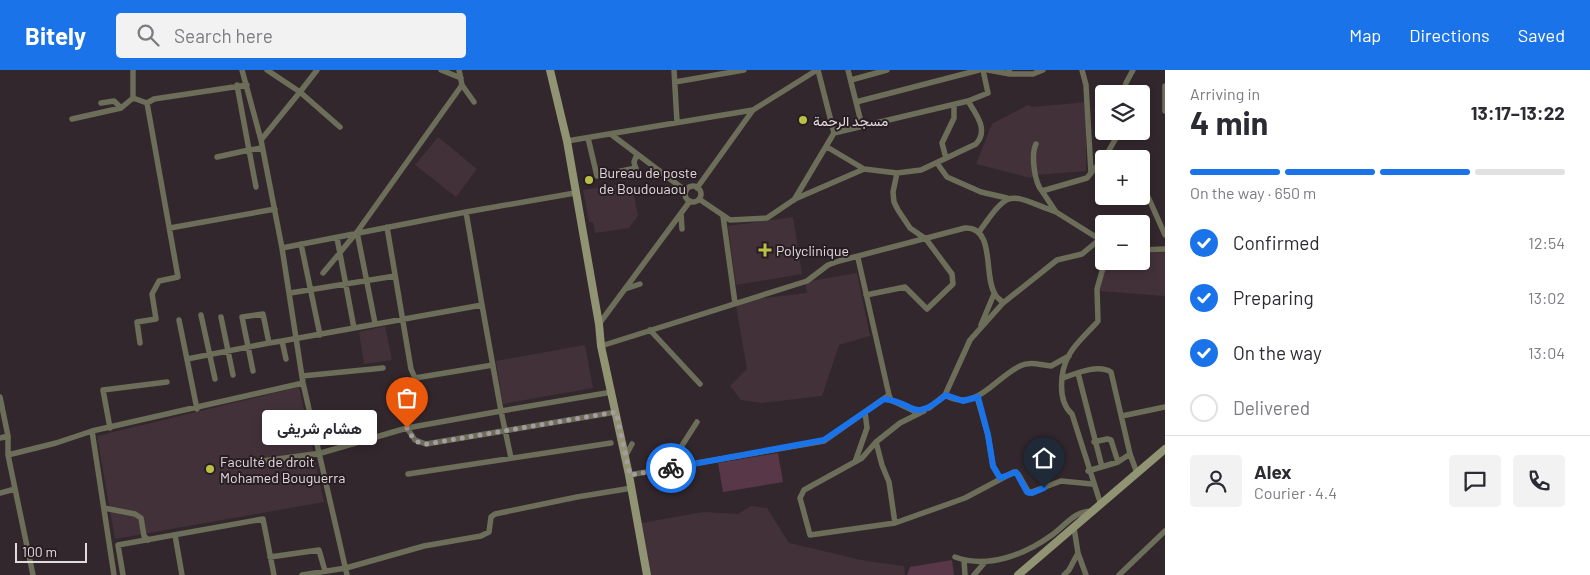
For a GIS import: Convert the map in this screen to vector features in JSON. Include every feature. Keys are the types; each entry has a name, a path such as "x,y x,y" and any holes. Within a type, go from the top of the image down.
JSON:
{"main road":[{"path":"550,70 567,142 599,324 600,346 630,475 647,575"},
{"path":"1018,575 1094,512 1165,449"}],"street":[{"path":"133,70 133,98"},
{"path":"242,70 261,140 290,293 303,380 347,575"},
{"path":"268,70 300,92 340,127"},
{"path":"261,140 317,70"},
{"path":"441,70 461,82 474,102"},
{"path":"323,273 357,232 461,82 460,70"},
{"path":"674,70 678,122"},
{"path":"675,82 744,70"},
{"path":"698,188 753,110 817,70 834,133 793,200"},
{"path":"848,70 862,126"},
{"path":"851,80 887,70"},
{"path":"856,102 979,70"},
{"path":"834,133 954,105 988,93 983,70"},
{"path":"988,70 1033,74 1043,70"},
{"path":"1082,70 1086,85 1091,173"},
{"path":"1125,85 1133,70"},
{"path":"237,85 256,187"},
{"path":"148,103 154,99 247,85"},
{"path":"1165,86 1165,111"},
{"path":"133,98 148,103"},
{"path":"72,119 121,108 133,98"},
{"path":"101,102 114,101 121,108"},
{"path":"827,147 864,169 897,173 916,172 976,144 980,140 982,130 980,122 968,101"},
{"path":"140,343 137,322 156,319 152,294 159,281 178,277 148,103"},
{"path":"946,158 942,143 955,115 954,105"},
{"path":"567,142 753,110"},
{"path":"612,135 686,191 690,201"},
{"path":"588,138 597,176 636,169 634,162 637,154"},
{"path":"1036,144 1033,149 1036,179 1056,212"},
{"path":"217,157 262,148"},
{"path":"936,163 948,177 981,192 1007,198 1016,197 1056,212 1095,236"},
{"path":"1042,191 1085,179 1095,168"},
{"path":"599,324 690,201 699,199 730,220 767,218 793,200 864,169"},
{"path":"866,294 905,286 927,309 953,284 952,274 926,239 910,228 894,202 893,192 897,173"},
{"path":"686,191 690,187 698,188"},
{"path":"698,188 701,192 699,199"},
{"path":"282,248 338,238 357,232 575,192"},
{"path":"980,232 998,205 1007,198"},
{"path":"1150,201 1165,235"},
{"path":"260,204 262,212"},
{"path":"170,228 275,209"},
{"path":"466,212 511,458"},
{"path":"681,213 682,230"},
{"path":"723,216 735,303"},
{"path":"387,227 411,369 415,378 493,365"},
{"path":"600,346 807,280 828,265 965,228 973,228 980,232 985,244 994,294 979,329"},
{"path":"357,232 368,279 375,323"},
{"path":"338,238 354,328"},
{"path":"301,244 320,335"},
{"path":"1092,484 1061,481 1032,493 1026,492 1016,472 1000,478 964,498 895,523 810,535 800,498 800,494 862,458 876,442 900,422 924,411 946,395 970,340 1003,303 1057,260 1082,254 1095,245"},
{"path":"1150,249 1165,248"},
{"path":"858,258 888,398"},
{"path":"946,395 963,401 978,397 1020,366 1035,363 1050,366 1068,356 1098,321 1097,289 1102,270"},
{"path":"290,293 395,276"},
{"path":"625,289 640,284"},
{"path":"994,294 1003,303"},
{"path":"187,359 402,318 482,305"},
{"path":"253,371 242,317 263,314 269,343"},
{"path":"201,315 215,379"},
{"path":"221,317 234,375"},
{"path":"179,320 197,409"},
{"path":"650,330 700,384"},
{"path":"282,342 286,359"},
{"path":"1068,356 1063,378 1062,400 1066,409 1072,414 1092,484 1101,505"},
{"path":"8,455 56,443 92,431 197,409 303,380 383,368"},
{"path":"1063,378 1078,373 1103,369 1111,372 1130,454 1137,474"},
{"path":"1078,373 1094,442 1102,467"},
{"path":"110,428 103,390 167,382"},
{"path":"241,464 321,453 407,428 612,392"},
{"path":"0,397 8,436 8,455 33,575"},
{"path":"978,397 988,435 993,466 1000,478"},
{"path":"888,398 914,411 924,411"},
{"path":"630,475 824,440 888,398"},
{"path":"1122,416 1165,407"},
{"path":"407,428 416,440 421,444 426,444 616,412"},
{"path":"854,463 867,428 865,412"},
{"path":"667,469 697,422"},
{"path":"92,431 114,575"},
{"path":"0,438 8,436"},
{"path":"1094,442 1111,440 1118,462"},
{"path":"876,442 889,482 895,523"},
{"path":"408,474 611,443"},
{"path":"625,457 632,444"},
{"path":"1088,471 1118,462 1130,454"},
{"path":"302,575 346,568 424,546 481,536 489,532 491,518 495,514 577,496 632,488"},
{"path":"0,492 15,489"},
{"path":"104,508 135,514 141,518 144,536 148,540"},
{"path":"955,557 985,562 997,561 1051,536 1079,513 1094,512"},
{"path":"123,575 118,545 263,519 274,575"},
{"path":"1074,528 1078,553 1086,575"},
{"path":"1122,574 1165,531"},
{"path":"175,535 182,575"},
{"path":"270,557 320,550 325,571"},
{"path":"1064,575 1069,570 1078,553"},
{"path":"964,560 965,575"},
{"path":"974,575 985,562"}],"shaded area":[{"path":"1086,102 1086,171 1035,175 1031,178 976,164 992,124 1028,105 1033,107"},
{"path":"438,137 477,169 456,197 415,165"},
{"path":"622,184 633,190 638,216 629,228 595,233 593,222 589,222 583,190"},
{"name":"Polyclinique","path":"793,217 802,274 736,285 728,226"},
{"path":"1165,252 1165,296 1099,291 1105,270 1150,270 1150,253"},
{"path":"857,273 870,336 839,345 822,396 762,403 741,400 730,386 747,369 736,306 747,300 807,293 805,282"},
{"path":"385,326 392,360 364,364 359,332"},
{"path":"585,345 593,388 503,404 496,361"},
{"name":"Faculté de droit Mohamed Bouguerra","path":"299,387 324,502 115,539 97,436"},
{"path":"778,453 783,482 723,492 718,463"},
{"path":"751,506 767,508 789,543 866,561 904,566 905,575 651,575 641,523 703,512 738,514"},
{"path":"952,560 954,575 907,575 910,567"}],"way so far":[{"path":"407,428 416,440 421,444 426,444 616,412 630,475 671,468"}],"place":[{"name":"مسجد الرحمة","path":"803,120"},
{"name":"Bureau de poste de Boudouaou","path":"589,180"},
{"name":"Polyclinique","path":"765,250"},
{"name":"هشام شريفى","path":"407,428"},
{"name":"Faculté de droit Mohamed Bouguerra","path":"210,469"}],"route":[{"path":"671,468 824,440 884,399 891,400 914,411 924,411 946,395 963,401 978,397 988,435 993,466 1000,478 1016,472 1027,492 1032,493 1044,488"}]}
